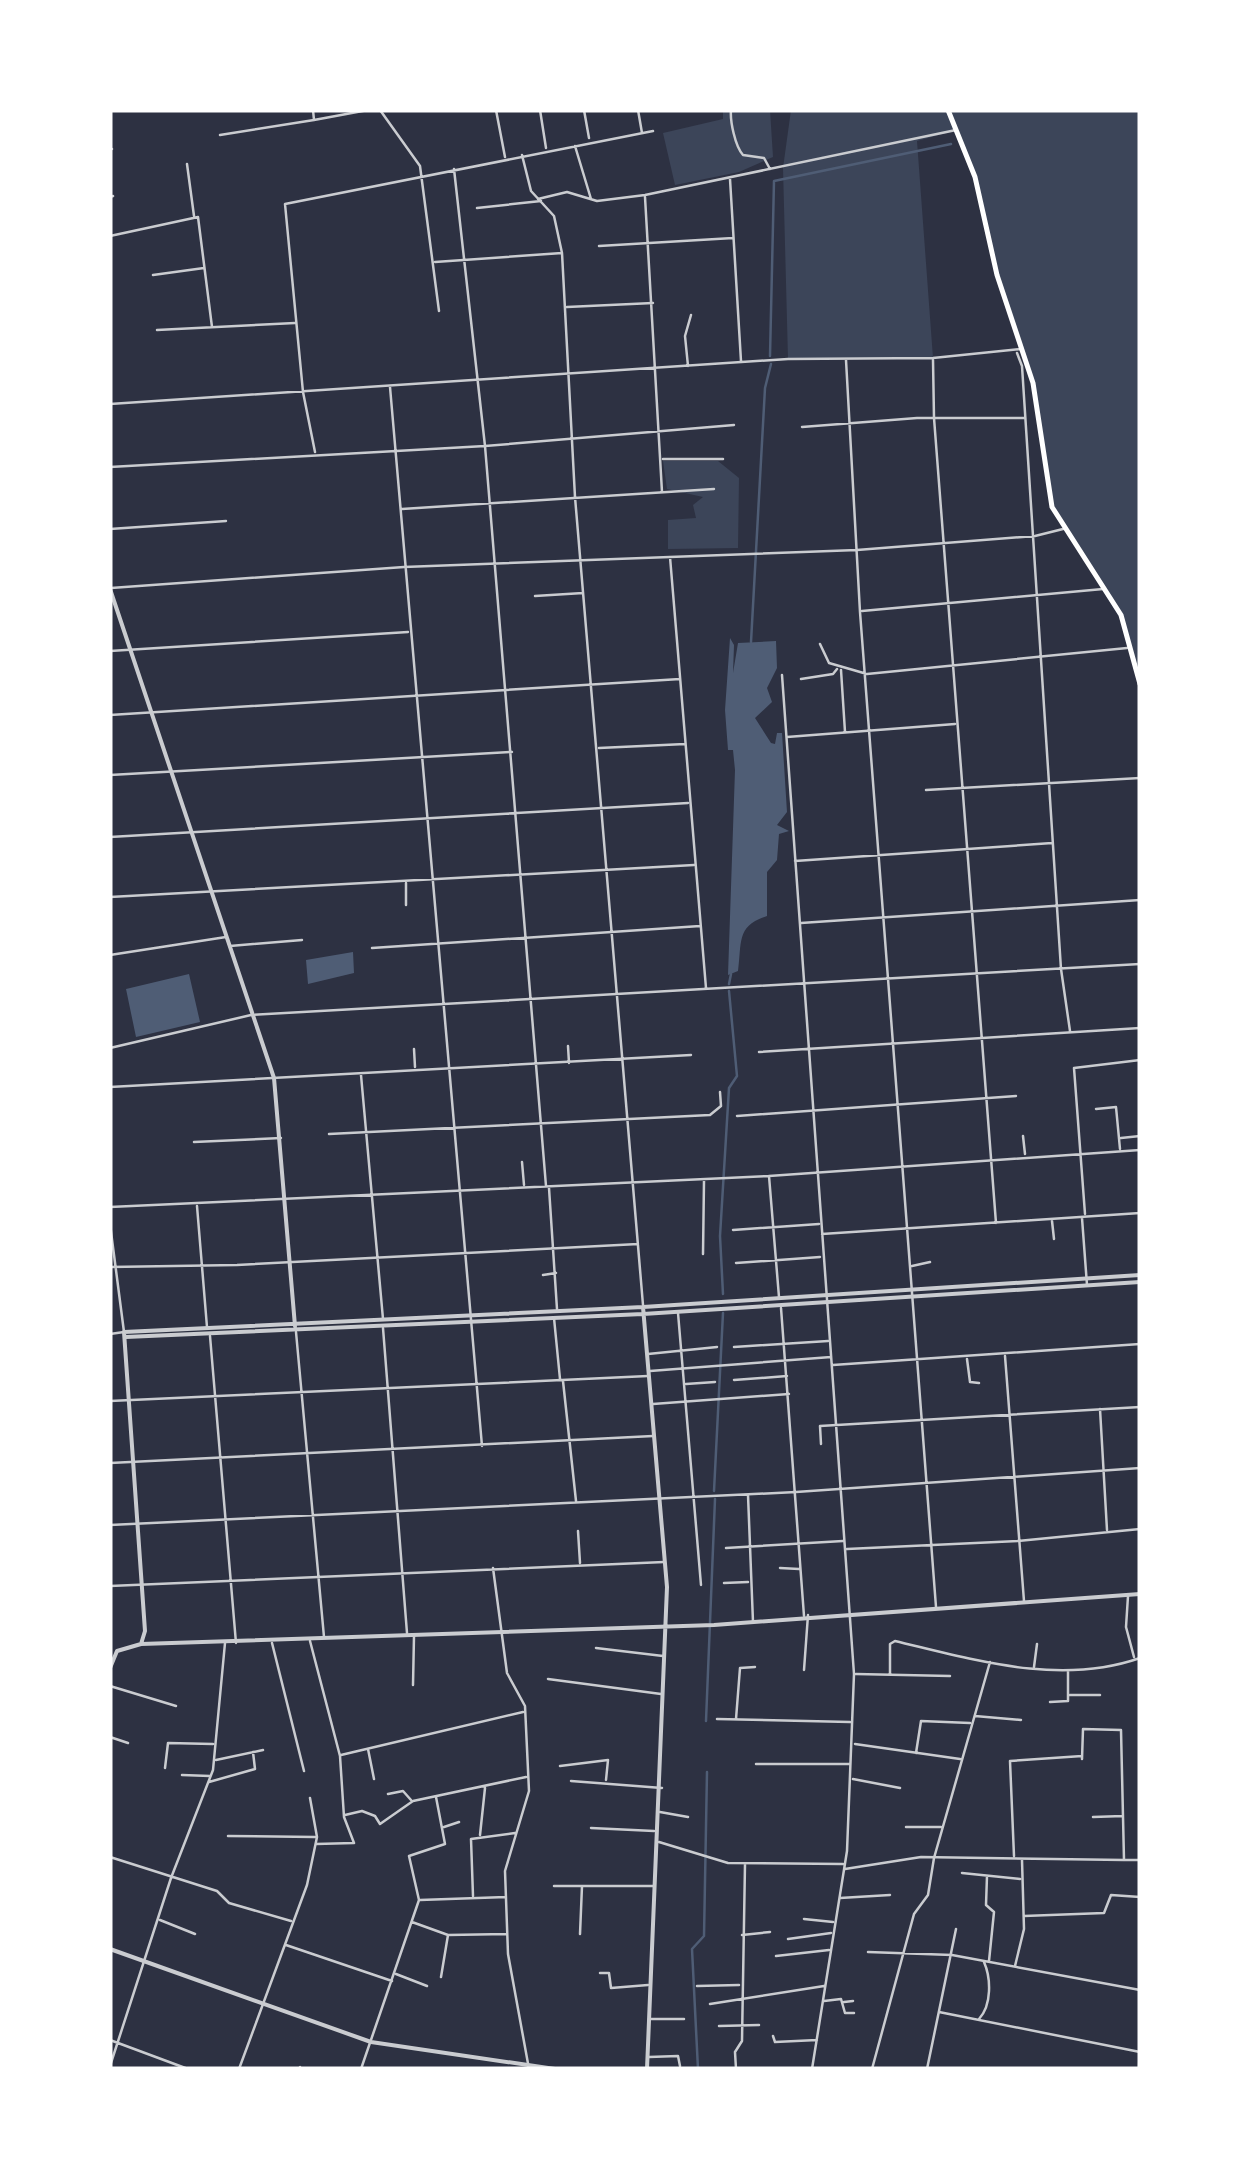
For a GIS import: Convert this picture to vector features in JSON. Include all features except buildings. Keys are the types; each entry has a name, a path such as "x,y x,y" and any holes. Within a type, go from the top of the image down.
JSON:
{"main road":[{"path":"948,110 982,198 997,275 1032,382 1052,507 1121,615 1140,684"}],"street":[{"path":"313,110 314,120"},
{"path":"220,136 368,110"},
{"path":"380,110 418,162 439,311"},
{"path":"496,110 506,158"},
{"path":"540,110 546,150"},
{"path":"584,110 589,141"},
{"path":"638,110 642,133"},
{"path":"731,110 730,122 738,150 743,155 764,158 770,170"},
{"path":"477,208 540,200 567,192 591,199 645,196 957,130"},
{"path":"315,452 303,392 285,204 654,131"},
{"path":"574,144 591,199"},
{"path":"522,155 530,191 554,216 562,253 580,560 666,1562 662,1788 646,2069"},
{"path":"186,164 194,217"},
{"path":"454,169 485,446 557,1311"},
{"path":"730,178 741,362"},
{"path":"645,196 662,492"},
{"path":"110,236 194,217 201,221 212,327"},
{"path":"599,246 734,238"},
{"path":"434,262 562,253"},
{"path":"153,275 206,268"},
{"path":"566,308 653,302"},
{"path":"688,368 686,336 691,315"},
{"path":"157,330 295,324"},
{"path":"110,404 741,362 934,358 1019,350 1035,536 1035,598 1056,904 1070,1032"},
{"path":"934,358 934,418 996,1223"},
{"path":"846,360 860,612 882,853 888,980 936,1607"},
{"path":"390,387 482,1446"},
{"path":"802,427 934,418 1026,418"},
{"path":"110,467 315,452 485,446 734,425"},
{"path":"1026,425 1038,426"},
{"path":"661,460 723,459"},
{"path":"400,510 714,489"},
{"path":"110,529 226,520"},
{"path":"324,1639 274,1078 248,1016 212,892 110,588 493,562 857,550 1035,536 1063,529"},
{"path":"670,556 706,990"},
{"path":"860,612 1104,589"},
{"path":"535,596 584,593"},
{"path":"110,651 410,632"},
{"path":"820,644 823,655 839,668 867,674 1128,648"},
{"path":"801,679 833,674 839,668"},
{"path":"839,668 844,734"},
{"path":"782,675 854,1674 844,1866 812,2069"},
{"path":"110,715 680,679"},
{"path":"786,737 957,724"},
{"path":"598,748 685,744"},
{"path":"110,775 512,752"},
{"path":"926,790 1140,778"},
{"path":"110,837 688,803"},
{"path":"795,861 1053,843"},
{"path":"110,896 694,864"},
{"path":"406,882 406,905"},
{"path":"799,923 884,914 1140,900"},
{"path":"372,948 701,926"},
{"path":"110,955 226,937"},
{"path":"229,946 302,940"},
{"path":"110,1048 248,1016 1140,964"},
{"path":"759,1052 1140,1028"},
{"path":"568,1046 569,1063"},
{"path":"414,1048 416,1070"},
{"path":"110,1087 690,1055"},
{"path":"1087,1286 1074,1068 1140,1060"},
{"path":"360,1073 382,1319"},
{"path":"329,1134 628,1122 715,1114 723,1100 720,1092"},
{"path":"738,1116 1016,1096"},
{"path":"1096,1109 1116,1107 1120,1151"},
{"path":"1023,1136 1025,1157"},
{"path":"1119,1138 1140,1136"},
{"path":"194,1142 281,1138"},
{"path":"110,1207 704,1180 1140,1150"},
{"path":"522,1162 524,1188"},
{"path":"770,1176 779,1298"},
{"path":"704,1180 704,1254"},
{"path":"197,1204 236,1643"},
{"path":"820,1234 1140,1213"},
{"path":"1052,1218 1054,1239"},
{"path":"110,1224 112,1267 124,1334 145,1632 141,1644"},
{"path":"733,1230 820,1224"},
{"path":"112,1267 639,1244"},
{"path":"736,1263 822,1257"},
{"path":"911,1266 930,1262"},
{"path":"543,1274 556,1273"},
{"path":"295,1327 382,1326 557,1311 678,1312 781,1306 1140,1275"},
{"path":"112,1334 209,1332 382,1319 554,1318 825,1294 1140,1282"},
{"path":"781,1306 806,1616 804,1670"},
{"path":"678,1312 701,1585"},
{"path":"554,1318 576,1503"},
{"path":"382,1326 407,1635"},
{"path":"734,1347 829,1342"},
{"path":"832,1366 1140,1344"},
{"path":"647,1354 717,1347"},
{"path":"1005,1354 1024,1602"},
{"path":"110,1401 562,1381 683,1367 830,1357"},
{"path":"966,1357 970,1382 980,1383"},
{"path":"734,1380 787,1376"},
{"path":"685,1384 715,1382"},
{"path":"651,1404 789,1394"},
{"path":"822,1444 820,1426 1140,1407"},
{"path":"1100,1409 1107,1531"},
{"path":"110,1463 654,1436"},
{"path":"110,1525 796,1492 1140,1468"},
{"path":"748,1494 753,1622"},
{"path":"846,1550 932,1542 1018,1541 1140,1529"},
{"path":"578,1531 580,1564"},
{"path":"726,1548 845,1540"},
{"path":"110,1586 666,1562"},
{"path":"493,1568 507,1673 524,1712 528,1798 506,1864 506,1896 508,1934 529,2067"},
{"path":"780,1568 801,1569"},
{"path":"724,1584 750,1582"},
{"path":"890,1674 890,1644 895,1641 990,1662 1068,1671 1109,1668 1138,1659 1126,1627 1128,1594"},
{"path":"110,1650 141,1644 714,1625 851,1612 1140,1594"},
{"path":"413,1684 414,1634"},
{"path":"310,1640 340,1756 344,1816 354,1844 316,1844"},
{"path":"272,1642 304,1771"},
{"path":"110,2066 171,1878 210,1776 225,1643"},
{"path":"1034,1668 1037,1644"},
{"path":"596,1648 664,1656"},
{"path":"110,1668 117,1651"},
{"path":"872,2069 916,1911 928,1895 934,1858 990,1662"},
{"path":"736,1720 740,1668 754,1667"},
{"path":"1050,1702 1066,1702 1068,1671"},
{"path":"854,1674 950,1676"},
{"path":"548,1679 663,1694"},
{"path":"110,1686 176,1706"},
{"path":"1069,1695 1100,1695"},
{"path":"340,1756 524,1712"},
{"path":"973,1716 1021,1720"},
{"path":"718,1719 851,1722"},
{"path":"916,1754 920,1721 971,1724"},
{"path":"1014,1857 1010,1761 1082,1758 1083,1729 1122,1730 1124,1860"},
{"path":"110,1737 128,1742"},
{"path":"165,1768 168,1743 214,1744"},
{"path":"852,1744 962,1759"},
{"path":"368,1748 374,1779"},
{"path":"214,1760 262,1750"},
{"path":"208,1782 255,1770 253,1752"},
{"path":"560,1766 608,1760 606,1780"},
{"path":"756,1764 852,1764"},
{"path":"182,1775 210,1776"},
{"path":"344,1816 362,1811 375,1816 380,1824 412,1801 527,1777"},
{"path":"851,1778 900,1788"},
{"path":"571,1780 606,1780 662,1788"},
{"path":"480,1836 485,1786"},
{"path":"388,1794 402,1791 412,1801"},
{"path":"361,2069 418,1900 409,1856 444,1846 436,1797"},
{"path":"239,2069 293,1922 316,1844 310,1798"},
{"path":"660,1812 688,1818"},
{"path":"1093,1817 1124,1816"},
{"path":"443,1828 459,1822"},
{"path":"906,1826 943,1827"},
{"path":"591,1828 658,1831"},
{"path":"473,1896 470,1843 480,1836 516,1833"},
{"path":"228,1836 317,1838"},
{"path":"658,1842 707,1858 745,1864 844,1866 934,1858 1014,1857 1140,1860"},
{"path":"1015,1967 1024,1916 1022,1857"},
{"path":"110,1858 217,1891 230,1903 293,1922"},
{"path":"736,2069 742,2026 740,1935 745,1864"},
{"path":"962,1873 1022,1879"},
{"path":"978,2020 986,2010 986,1962 994,1916 986,1905 987,1876"},
{"path":"580,1934 582,1884"},
{"path":"554,1886 654,1886"},
{"path":"838,1898 890,1894"},
{"path":"1024,1916 1104,1914 1111,1895 1140,1897"},
{"path":"418,1900 506,1896"},
{"path":"804,1919 834,1922"},
{"path":"158,1920 195,1934"},
{"path":"411,1922 448,1936 508,1934"},
{"path":"927,2069 956,1929"},
{"path":"740,1935 770,1932"},
{"path":"788,1939 832,1932"},
{"path":"441,1976 448,1936"},
{"path":"284,1944 392,1981"},
{"path":"110,1950 371,2042 555,2069"},
{"path":"776,1956 830,1950"},
{"path":"868,1952 906,1950 952,1955 1140,1990"},
{"path":"394,1973 428,1986"},
{"path":"600,1973 610,1974 612,1988 648,1985"},
{"path":"697,1986 741,1984"},
{"path":"710,2004 825,1986"},
{"path":"823,2001 854,2000"},
{"path":"843,2002 845,2013 854,2013"},
{"path":"939,2012 1140,2052"},
{"path":"647,2019 684,2019"},
{"path":"720,2026 759,2025"},
{"path":"773,2036 776,2042 817,2040"},
{"path":"1139,2069 1140,2036"},
{"path":"110,2040 188,2069"},
{"path":"647,2057 678,2056 680,2066"}],"shaded area":[{"path":"723,110 770,110 773,157 739,172 675,185 663,133 723,119"},
{"path":"791,110 1140,110 1140,684 1125,627 1052,507 1033,383 997,275 982,198 957,130 917,141 933,358 788,359 783,168"},
{"path":"663,461 718,461 739,478 738,548 668,549 668,520 696,518 693,505 703,497 667,489"},
{"path":"730,638 734,645 733,673 738,643 776,641 777,668 767,688 772,702 755,718 771,743 775,744 777,733 782,733 787,812 777,825 789,831 779,834 777,860 767,872 767,916 745,930 738,971 728,975 735,770 733,750 728,750 725,710"},
{"path":"353,952 354,973 308,984 306,960"},
{"path":"189,974 200,1022 136,1037 126,989"}],"waterway":[{"path":"770,356 774,181 951,144"},
{"path":"751,642 765,388 771,364"},
{"path":"729,984 731,974"},
{"path":"723,1294 720,1236 729,1088 737,1076 729,991"},
{"path":"714,1491 723,1313"},
{"path":"706,1721 715,1499"},
{"path":"698,2069 692,1949 704,1936 707,1772"}]}
